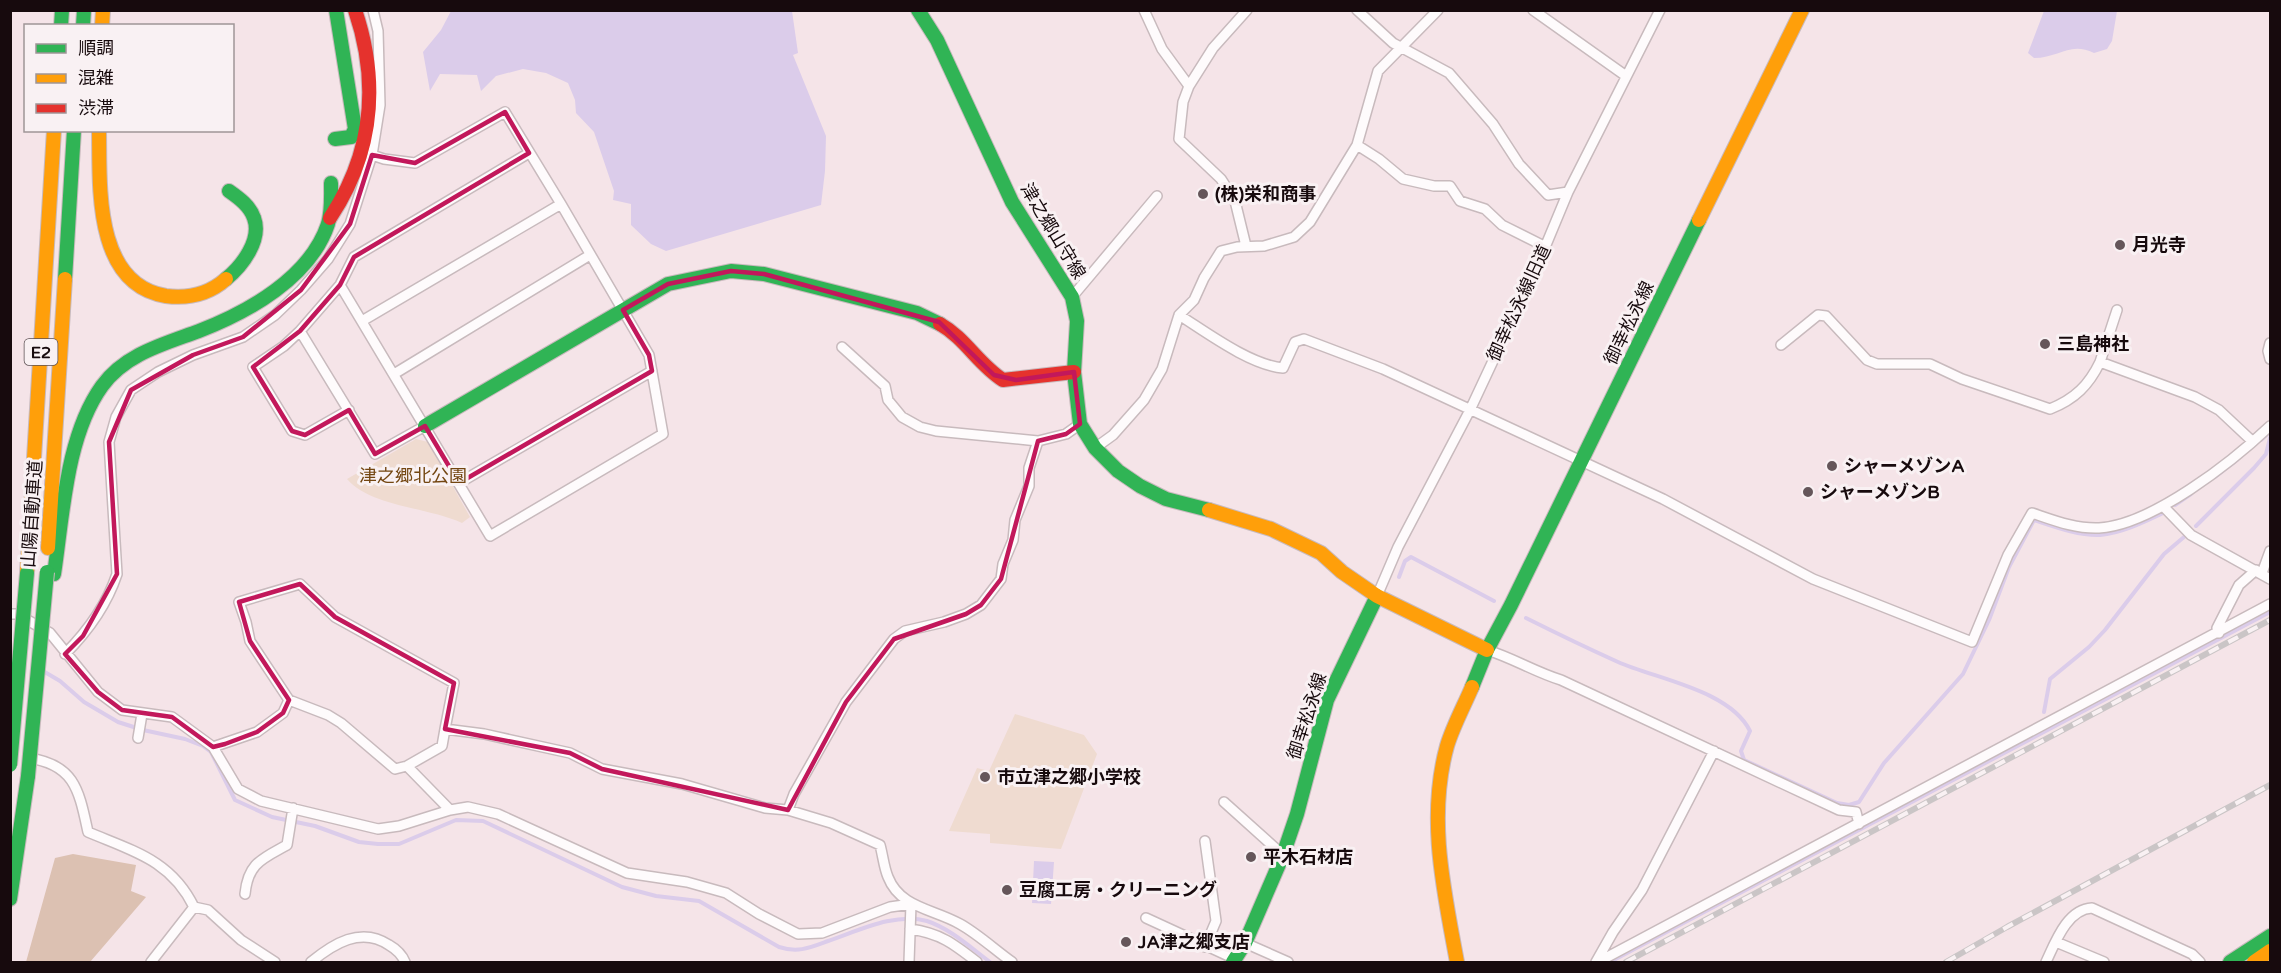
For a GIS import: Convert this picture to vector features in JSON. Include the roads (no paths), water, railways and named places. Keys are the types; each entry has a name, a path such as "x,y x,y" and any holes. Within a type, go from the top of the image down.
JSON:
{"main road":[{"path":"335,139 351,137 355,129 336,10"},
{"path":"329,219 339,206 353,178 367,124 368,66 363,34 355,10"},
{"name":"津之郷山守線","path":"918,10 937,40 1012,202 1072,297 1077,321 1074,372 1076,403 1080,424 1095,448 1118,471 1140,486 1166,499 1271,529 1320,553 1342,572 1377,596"},
{"name":"御幸松永線","path":"1457,963 1438,845 1440,785 1447,747 1487,650 1802,10"},
{"name":"山陽自動車道","path":"10,765 27,573 54,132"},
{"name":"山陽自動車道","path":"10,899 28,776 40,638 50,573 74,132"},
{"path":"99,132 102,210 110,246 118,262 129,276 156,294 172,298 200,295 214,290 236,273 252,245 256,232 255,219 248,208 229,191"},
{"path":"50,573 80,435 93,400 101,387 122,364 136,355 221,322 246,310 284,284 309,256 326,231 331,183"},
{"path":"425,426 668,284 731,271 764,274 917,313 939,321 957,336 994,375 1003,380 1074,372"},
{"path":"1377,596 1487,650"},
{"name":"御幸松永線","path":"1234,961 1245,944 1297,814 1327,700 1377,596"},
{"path":"2230,963 2271,936"},
{"path":"2254,963 2271,951"}],"street":[{"path":"65,654 83,636 112,591 117,574 109,442 116,417 131,390 158,372 193,355 243,338 275,315 328,259 350,224 372,155 380,105 378,31 373,10"},
{"path":"1144,10 1162,48 1189,86"},
{"path":"1246,246 1235,201 1226,186 1179,139 1184,102 1189,86 1213,48 1247,10"},
{"path":"1357,10 1393,43 1449,73 1493,124 1519,164 1548,195 1568,192"},
{"path":"1095,448 1113,435 1144,400 1162,369 1179,315 1194,300 1204,278 1221,251 1246,246 1264,246 1294,237 1310,222 1357,145 1378,71 1438,10"},
{"path":"1533,10 1626,76"},
{"name":"御幸松永線旧道","path":"1377,596 1398,547 1470,410 1546,247 1568,192 1660,10"},
{"path":"339,285 490,536 663,434 649,356 505,112 415,163 372,155"},
{"path":"1357,145 1379,159 1403,179 1434,186 1450,186 1460,201 1485,209 1502,225 1546,247"},
{"path":"350,410 306,435 292,431 253,367 284,346 300,331 339,285 354,257 529,153"},
{"path":"1072,297 1157,196"},
{"path":"362,321 561,204"},
{"path":"394,374 590,255"},
{"path":"1781,345 1818,315 1826,316 1867,360 1877,364 1930,364 1962,379 2050,409 2063,404 2091,380 2100,362 2117,310"},
{"path":"1179,315 1233,349 1273,367 1282,368 1295,342 1304,339 1383,369 1581,463 1663,499 1813,579 1972,642 2008,555 2032,513 2078,528 2120,526 2145,517 2224,465 2271,426"},
{"path":"300,331 375,454 425,426"},
{"path":"2271,343 2268,351 2271,359"},
{"path":"842,347 885,386 888,400 902,417 920,427 936,431 1038,441 1066,434 1080,424"},
{"path":"2100,362 2195,397 2219,410 2252,441"},
{"path":"459,483 652,371"},
{"path":"788,810 794,794 846,702 894,639 905,631 945,622 966,614 981,605 1001,579 1003,564 1013,540 1015,520 1029,486 1029,468 1038,441"},
{"path":"2163,506 2191,535 2263,574"},
{"path":"2219,633 2217,628 2239,585 2263,574 2271,552"},
{"path":"300,584 335,617 454,683 445,729 442,746 407,766 396,769 341,723 328,715 289,700 250,641 239,602 300,584"},
{"path":"1597,963 2271,604"},
{"path":"10,614 16,614 50,633 98,692 122,710 172,717 213,747 238,789 261,801 378,829 399,826 450,810 468,807 498,814 627,873 687,882 726,893 768,919 798,934 822,933 890,907 911,904"},
{"path":"1487,650 1503,655 1536,672 1561,680 1839,810 1856,812 1859,824"},
{"path":"213,747 257,732 283,713 289,700"},
{"path":"138,738 142,714"},
{"path":"445,729 484,734 570,753 602,769 682,784 765,808 788,810 831,823 880,845 888,877 897,893 911,904 961,924 1007,961"},
{"path":"1597,963 1613,932 1642,890 1714,751"},
{"path":"10,755 41,759 61,768 72,781 81,803 88,832 161,865 184,887 194,907"},
{"path":"407,766 450,810"},
{"path":"1224,802 1282,855"},
{"path":"245,894 247,877 251,869 287,845 293,808"},
{"path":"1205,841 1216,921 1205,946"},
{"path":"909,963 911,904"},
{"path":"151,963 194,907"},
{"path":"194,907 208,910 241,940 275,963"},
{"path":"2046,963 2064,925 2086,908 2092,908 2192,954 2201,962"},
{"path":"1146,918 1234,961"},
{"path":"910,929 929,932 960,949 977,963"},
{"path":"311,963 342,941 364,935 383,940 395,948 405,963"},
{"path":"2056,942 2104,963"},
{"path":"1245,944 1288,963"}],"waterway":[{"path":"2261,440 2270,432"},
{"path":"2196,526 2266,454 2270,438"},
{"path":"2215,477 2237,460"},
{"path":"2175,505 2191,494"},
{"path":"1526,618 1618,662 1691,688 1726,705 1740,717 1750,731 1741,751 1744,760 1837,803 1849,805 1859,802 1884,763 1963,674 1989,620 2009,567 2034,520 2075,533 2100,535 2125,530 2163,513"},
{"path":"2044,712 2050,679 2089,647 2164,554 2184,537"},
{"path":"1399,577 1405,561 1411,557 1494,601"},
{"path":"1610,962 2270,612"},
{"path":"43,671 60,681 84,702 118,722 185,739 203,746 211,752 235,800 272,817 315,826 359,842 378,844 399,844 456,820 483,821 622,887 656,896 699,901 779,947 792,950 804,949 877,924 915,919 936,924 990,962"}],"railway":[{"path":"1626,962 2270,620"},
{"path":"1946,962 2270,785"}],"place":[{"name":"(株)栄和商事","path":"1203,194"},
{"name":"月光寺","path":"2120,245"},
{"name":"三島神社","path":"2045,344"},
{"name":"シャーメゾンA","path":"1832,466"},
{"name":"シャーメゾンB","path":"1808,492"},
{"name":"市立津之郷小学校","path":"985,777"},
{"name":"平木石材店","path":"1251,857"},
{"name":"豆腐工房・クリーニング","path":"1007,890"},
{"name":"JA津之郷支店","path":"1126,942"}],"park label":[{"name":"津之郷北公園","path":"413,476"}]}
